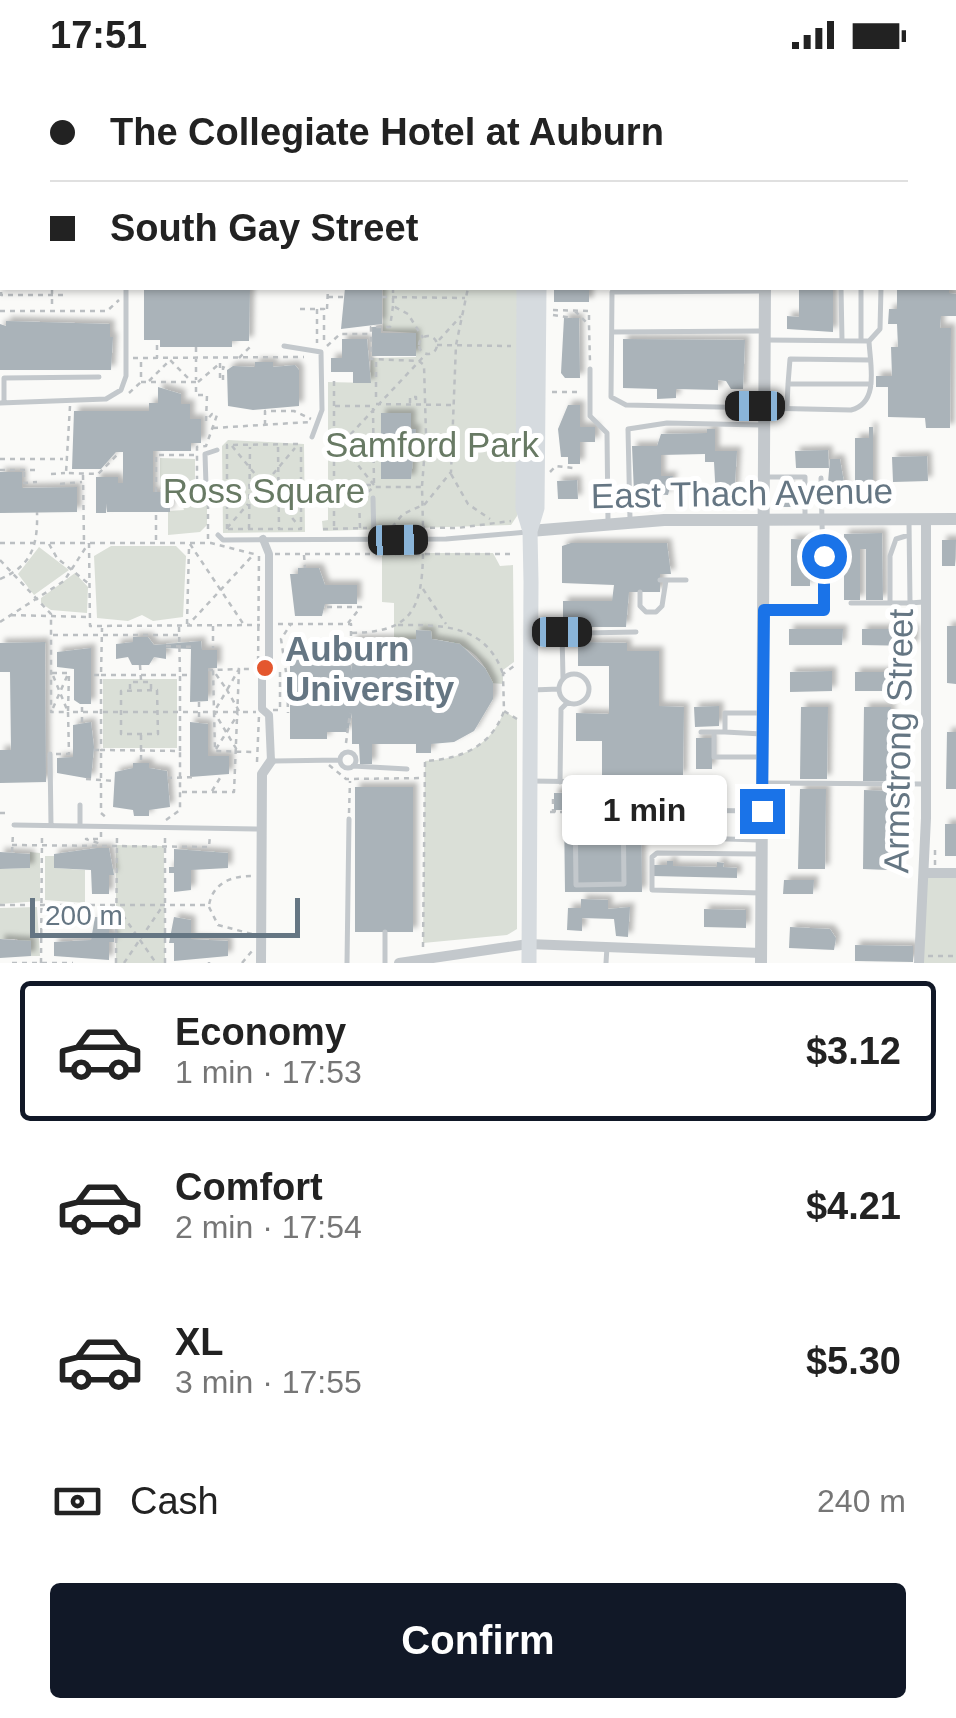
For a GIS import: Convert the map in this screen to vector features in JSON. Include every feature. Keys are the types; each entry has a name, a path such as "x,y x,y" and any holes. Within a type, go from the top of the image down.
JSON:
{"main road":[{"path":"524,290 522,508 530,532"},
{"path":"529,963 530,532 537,508 539,290"}],"street":[{"path":"398,963 440,960 528,944 761,958 764,290"},
{"name":"Armstrong Street","path":"919,960 926,784 926,519"},
{"name":"East Thach Avenue","path":"530,532 631,522 956,519"},
{"path":"257,958 262,774 270,760 269,715 258,711 262,676 269,671 269,554 263,542"},
{"path":"924,872 951,869"}],"lane":[{"path":"99,377 4,378 2,403 106,399 121,390 126,376 126,290"},
{"path":"713,290 612,292 611,397 616,403 861,407 871,384 870,340 880,329 880,290"},
{"path":"841,290 842,340"},
{"path":"860,340 862,290"},
{"path":"612,332 870,340"},
{"path":"284,346 322,352 322,410 312,437"},
{"path":"787,408 790,359 870,360"},
{"path":"590,370 590,416 607,432 608,524"},
{"path":"788,384 871,384"},
{"path":"631,522 626,492 628,429 667,423 764,425"},
{"path":"217,450 206,454 204,469 206,486 217,488"},
{"path":"764,476 805,476 805,520"},
{"path":"764,610 824,610 821,478"},
{"path":"373,498 374,540"},
{"path":"909,519 910,603"},
{"path":"218,535 223,540 263,542 530,532"},
{"path":"890,603 890,556 896,538 909,534"},
{"path":"640,592 640,606 646,612 656,612 662,606 663,580 686,580"},
{"path":"851,603 927,602"},
{"path":"559,689 566,677 562,632"},
{"path":"530,634 636,632"},
{"path":"560,782 561,709 567,703 584,701 589,690 580,675 566,677"},
{"path":"530,690 559,689"},
{"path":"559,689 567,703"},
{"path":"725,732 725,713 763,713"},
{"path":"701,732 763,734"},
{"path":"714,732 714,756 762,757"},
{"path":"339,760 343,752 351,752 356,758 353,766"},
{"path":"50,754 51,825"},
{"path":"270,760 339,760"},
{"path":"339,760 343,766 407,768"},
{"path":"529,781 601,784 604,802"},
{"path":"762,783 926,784"},
{"path":"575,802 604,802 623,802 624,884 576,885 575,802"},
{"path":"80,804 80,826"},
{"path":"761,847 667,837 668,810 762,811"},
{"path":"347,963 349,819"},
{"path":"14,825 262,829"},
{"path":"761,847 657,854 652,858 652,890 761,893"},
{"path":"384,932 384,963"},
{"path":"606,963 607,947"},
{"path":"635,963 636,948"}],"path":[{"path":"1,290 1,294 63,295"},
{"path":"52,290 52,304"},
{"path":"300,309 328,309 328,290"},
{"path":"394,290 390,327 371,327 371,359 420,361"},
{"path":"467,290 456,345 451,472 468,504 494,521"},
{"path":"328,297 345,297"},
{"path":"382,297 465,298"},
{"path":"0,311 107,311 120,299"},
{"path":"393,306 408,314 423,338 437,343 510,346"},
{"path":"317,309 317,346 330,346 330,339 340,339 340,334 371,334"},
{"path":"324,309 324,346"},
{"path":"575,310 589,325"},
{"path":"589,310 590,370"},
{"path":"573,318 551,313 598,311"},
{"path":"373,486 349,454 349,436 374,404 426,354 434,352 437,343 462,315"},
{"path":"423,338 419,345 426,354"},
{"path":"157,345 158,360"},
{"path":"196,347 196,394 206,395 206,420 217,415 206,446 197,447 197,494"},
{"path":"238,359 250,348"},
{"path":"142,382 141,360 313,357"},
{"path":"119,400 142,382 194,382 224,359"},
{"path":"170,360 194,382"},
{"path":"148,382 170,360"},
{"path":"360,528 359,499 373,486 376,360"},
{"path":"420,361 424,366 426,435 423,529"},
{"path":"220,364 220,380 223,366 230,370"},
{"path":"334,381 334,528"},
{"path":"550,392 578,392"},
{"path":"66,473 68,402"},
{"path":"334,406 452,405"},
{"path":"264,425 265,411 294,411 312,420"},
{"path":"212,428 302,426 316,415"},
{"path":"426,435 451,435"},
{"path":"226,530 227,445 300,445"},
{"path":"231,445 254,474"},
{"path":"249,530 250,445"},
{"path":"278,445 278,529"},
{"path":"274,474 300,445"},
{"path":"300,445 300,528"},
{"path":"327,445 374,445"},
{"path":"51,474 98,474 118,454"},
{"path":"156,492 156,455 197,455"},
{"path":"426,456 451,456"},
{"path":"0,460 66,459"},
{"path":"550,472 556,466 573,468"},
{"path":"0,470 38,470"},
{"path":"24,470 24,483 37,482"},
{"path":"392,527 404,514 422,505 451,472"},
{"path":"84,474 90,626 348,622 361,607 327,607"},
{"path":"60,484 84,482"},
{"path":"227,484 250,485"},
{"path":"279,485 300,485"},
{"path":"334,485 422,487"},
{"path":"170,494 208,494 210,543"},
{"path":"592,495 595,510"},
{"path":"226,530 254,496"},
{"path":"274,496 300,528"},
{"path":"0,578 27,564 35,543 38,512"},
{"path":"156,512 156,543"},
{"path":"323,529 423,529 511,521"},
{"path":"226,530 300,528"},
{"path":"262,676 258,624 259,554 263,542"},
{"path":"0,543 210,543 254,554 187,625"},
{"path":"48,543 57,558 90,585"},
{"path":"0,622 58,586 87,543"},
{"path":"189,543 244,625"},
{"path":"187,625 189,543"},
{"path":"350,632 383,632 410,615 423,588 423,552"},
{"path":"304,553 305,568"},
{"path":"274,554 511,554"},
{"path":"0,560 51,614 51,712"},
{"path":"423,588 446,624"},
{"path":"349,607 350,672"},
{"path":"10,615 90,617"},
{"path":"288,713 281,639 291,624"},
{"path":"398,624 446,624 486,644 503,674 504,711 494,730 472,751 425,761 423,947"},
{"path":"153,820 179,815 179,625"},
{"path":"213,625 214,648"},
{"path":"102,626 101,814 117,820"},
{"path":"140,626 140,636"},
{"path":"51,635 179,635"},
{"path":"166,646 196,648"},
{"path":"503,674 517,664"},
{"path":"140,665 140,682"},
{"path":"211,670 253,670"},
{"path":"211,670 239,712"},
{"path":"211,670 216,750"},
{"path":"214,712 239,670"},
{"path":"180,792 234,792 239,670"},
{"path":"273,710 280,710 280,672 286,672"},
{"path":"52,673 68,673"},
{"path":"52,673 68,712"},
{"path":"51,712 68,673"},
{"path":"50,754 69,754 68,673"},
{"path":"94,675 187,675"},
{"path":"130,690 130,682 151,682 151,690"},
{"path":"130,690 157,690 158,734 121,734 120,691 130,690"},
{"path":"280,699 288,699"},
{"path":"199,702 199,722"},
{"path":"82,704 82,722"},
{"path":"51,712 258,711 257,752 262,774"},
{"path":"504,711 516,718"},
{"path":"214,712 238,751"},
{"path":"216,750 239,712"},
{"path":"346,743 350,713"},
{"path":"141,734 141,764"},
{"path":"94,750 188,750"},
{"path":"216,750 253,752"},
{"path":"330,760 330,769 350,779 426,778"},
{"path":"167,778 196,777"},
{"path":"86,778 116,781"},
{"path":"211,792 220,778"},
{"path":"349,819 350,779"},
{"path":"550,798 553,811 563,812 550,812"},
{"path":"0,813 9,812"},
{"path":"0,828 13,831 12,852"},
{"path":"41,963 42,832"},
{"path":"101,832 101,839 86,842 101,845"},
{"path":"116,963 117,832"},
{"path":"165,833 165,963"},
{"path":"12,845 209,847 210,834"},
{"path":"72,845 72,852"},
{"path":"935,847 935,866 951,869"},
{"path":"254,876 226,881 212,894 209,905 213,920 221,927 254,934"},
{"path":"0,905 209,905"},
{"path":"116,905 156,963"},
{"path":"124,963 164,905"},
{"path":"919,960 956,956"},
{"path":"242,963 257,958"},
{"path":"12,963 73,963"}],"green space":[{"name":"Samford Park","path":"383,290 520,290 517,516 511,525 323,531 322,521 328,520 328,382 370,383 371,358 416,357 416,333 383,331"},
{"name":"Ross Square","path":"228,440 304,444 305,532 223,533 222,446"},
{"path":"160,458 195,459 195,489 160,489"},
{"path":"207,496 207,525 200,532 168,535 168,511 184,510 180,498"},
{"path":"111,546 176,546 186,556 183,617 153,621 142,615 128,621 97,618 94,556"},
{"path":"39,547 69,570 34,595 18,574"},
{"path":"382,553 493,553 500,566 513,565 514,662 503,670 503,684 491,683 482,663 469,650 432,639 431,631 416,630 416,639 394,639 394,603 382,602"},
{"path":"75,573 88,587 87,613 51,610 41,603 41,598"},
{"path":"103,679 177,679 177,748 103,748"},
{"path":"504,711 517,719 517,929 507,935 423,943 425,761 473,749 491,734"},
{"path":"116,845 164,846 165,963 116,963"},
{"path":"30,852 40,853 40,901 0,904 0,869 30,868"},
{"path":"45,856 54,856 55,868 85,870 85,903 45,900"},
{"path":"924,873 956,873 956,963 919,963"},
{"path":"37,907 40,956 31,956 17,939 0,939 0,908"}],"building":[{"path":"144,290 250,290 249,341 232,341 232,347 160,347 160,340 144,340"},
{"path":"345,290 382,290 382,324 341,329"},
{"path":"554,290 589,290 589,302 554,302"},
{"path":"799,290 833,290 833,332 787,329 787,316 799,317"},
{"path":"897,290 949,290 956,294 956,316 941,316 940,328 951,328 950,428 926,428 925,418 888,417 888,387 876,387 876,376 892,376 891,347 898,347 897,324 888,324 889,309 897,309"},
{"path":"564,318 579,318 580,378 565,378 561,373"},
{"path":"6,321 110,324 111,370 0,370 0,324 6,326"},
{"path":"372,327 381,327 381,333 416,333 416,356 372,356"},
{"path":"342,339 367,339 371,383 353,383 353,372 331,372 331,358 342,358"},
{"path":"623,339 745,340 743,389 731,389 726,381 718,380 718,390 676,389 676,398 657,399 657,389 623,388"},
{"path":"255,362 273,362 273,367 295,365 299,370 299,406 253,410 228,406 227,370 233,366 255,367"},
{"path":"158,387 181,394 181,404 190,404 190,419 201,419 201,443 191,443 191,451 153,451 153,492 170,492 170,512 107,512 106,503 106,513 96,513 96,477 118,477 118,483 123,483 123,452 116,452 101,469 72,469 74,411 149,411 149,403 158,403"},
{"path":"568,405 580,405 580,427 595,427 595,442 580,442 580,464 568,464 568,457 561,457 558,429"},
{"path":"381,413 411,413 411,429 416,429 411,479 381,479"},
{"path":"869,427 873,427 873,493 855,493 855,438 869,438"},
{"path":"707,429 715,429 715,451 737,451 734,499 716,499 714,462 705,462 705,454 661,455 661,476 673,476 668,495 634,493 632,446 657,446 661,434 707,433"},
{"path":"828,450 829,468 796,468 795,451"},
{"path":"927,456 928,481 893,482 892,457"},
{"path":"830,459 840,459 846,494 827,494"},
{"path":"0,472 22,472 22,488 77,487 77,512 0,513"},
{"path":"577,480 578,499 558,499 557,481"},
{"path":"784,483 789,483 789,490 801,490 801,507 779,507 779,489 784,489"},
{"path":"882,533 883,600 866,600 866,549 860,549 860,600 844,600 844,534"},
{"path":"791,539 818,540 817,551 811,551 810,586 791,586"},
{"path":"942,540 956,540 955,566 942,566"},
{"path":"667,543 671,574 660,574 660,592 629,592 626,627 563,627 563,601 612,601 614,585 562,583 562,546"},
{"path":"298,568 319,568 325,585 357,585 357,604 325,604 322,616 295,616 290,574 298,574"},
{"path":"947,626 956,626 956,684 947,683"},
{"path":"789,629 843,629 842,645 789,645"},
{"path":"862,629 914,629 914,646 862,645"},
{"path":"416,630 431,631 432,639 460,644 485,668 493,683 493,699 474,731 454,742 431,744 431,753 416,753 416,744 372,744 372,764 360,764 359,744 352,744 352,713 348,732 327,732 327,739 290,739 290,705 298,699 294,673 290,673 290,651 349,651 352,671 352,639 416,639"},
{"path":"133,637 148,637 154,645 201,641 202,650 217,650 217,668 208,668 208,701 190,702 191,649 166,648 166,659 154,657 149,665 132,665 128,657 116,659 116,644 133,642"},
{"path":"45,642 46,782 0,783 0,750 11,750 10,672 0,672 0,643"},
{"path":"578,642 627,643 627,651 659,651 659,706 684,707 683,776 602,775 602,741 576,741 576,713 609,714 609,666 578,666"},
{"path":"91,648 91,704 80,704 74,700 74,669 57,667 57,652"},
{"path":"832,671 832,691 790,692 790,672"},
{"path":"855,672 896,672 896,691 855,691"},
{"path":"719,706 719,726 695,727 694,707"},
{"path":"801,707 828,707 827,779 800,779"},
{"path":"864,707 891,707 891,781 863,781"},
{"path":"91,722 91,779 57,773 57,758 73,757 73,725"},
{"path":"190,722 208,724 208,756 229,756 229,774 190,777"},
{"path":"947,732 956,732 956,789 946,789"},
{"path":"696,738 712,738 712,769 696,769"},
{"path":"133,763 149,763 149,768 167,771 170,807 149,810 149,816 134,816 133,810 113,807 115,772 133,768"},
{"path":"355,787 413,787 413,932 355,932"},
{"path":"800,789 826,789 825,869 798,869"},
{"path":"864,790 889,791 888,870 863,869"},
{"path":"641,792 642,892 565,892 564,810 554,810 554,793"},
{"path":"945,824 956,824 956,856 945,856"},
{"path":"109,848 114,875 109,875 109,894 92,894 91,870 54,868 54,854"},
{"path":"174,849 228,853 228,868 191,870 191,890 174,892 174,873 169,873 169,867 174,867"},
{"path":"0,852 30,854 30,868 0,869"},
{"path":"667,861 673,861 673,866 717,867 717,862 724,863 723,867 737,868 737,878 653,876 654,865 667,865"},
{"path":"784,880 814,880 813,894 783,894"},
{"path":"581,899 608,900 608,909 630,907 628,937 616,936 614,919 582,918 582,931 567,930 568,908 581,908"},
{"path":"704,909 746,910 746,928 704,927"},
{"path":"95,917 109,917 109,934 114,934 114,942 109,942 109,960 54,956 54,942 91,940"},
{"path":"174,917 191,920 191,939 228,941 228,956 174,961 174,943 169,943"},
{"path":"790,927 830,929 836,938 834,950 789,948"},
{"path":"0,939 31,941 31,956 0,958"},
{"path":"855,945 913,946 913,962 855,961"}],"place":[{"name":"Auburn University","path":"265,668"}],"route":[{"path":"762,811 764,610 824,610 824,556"}]}
